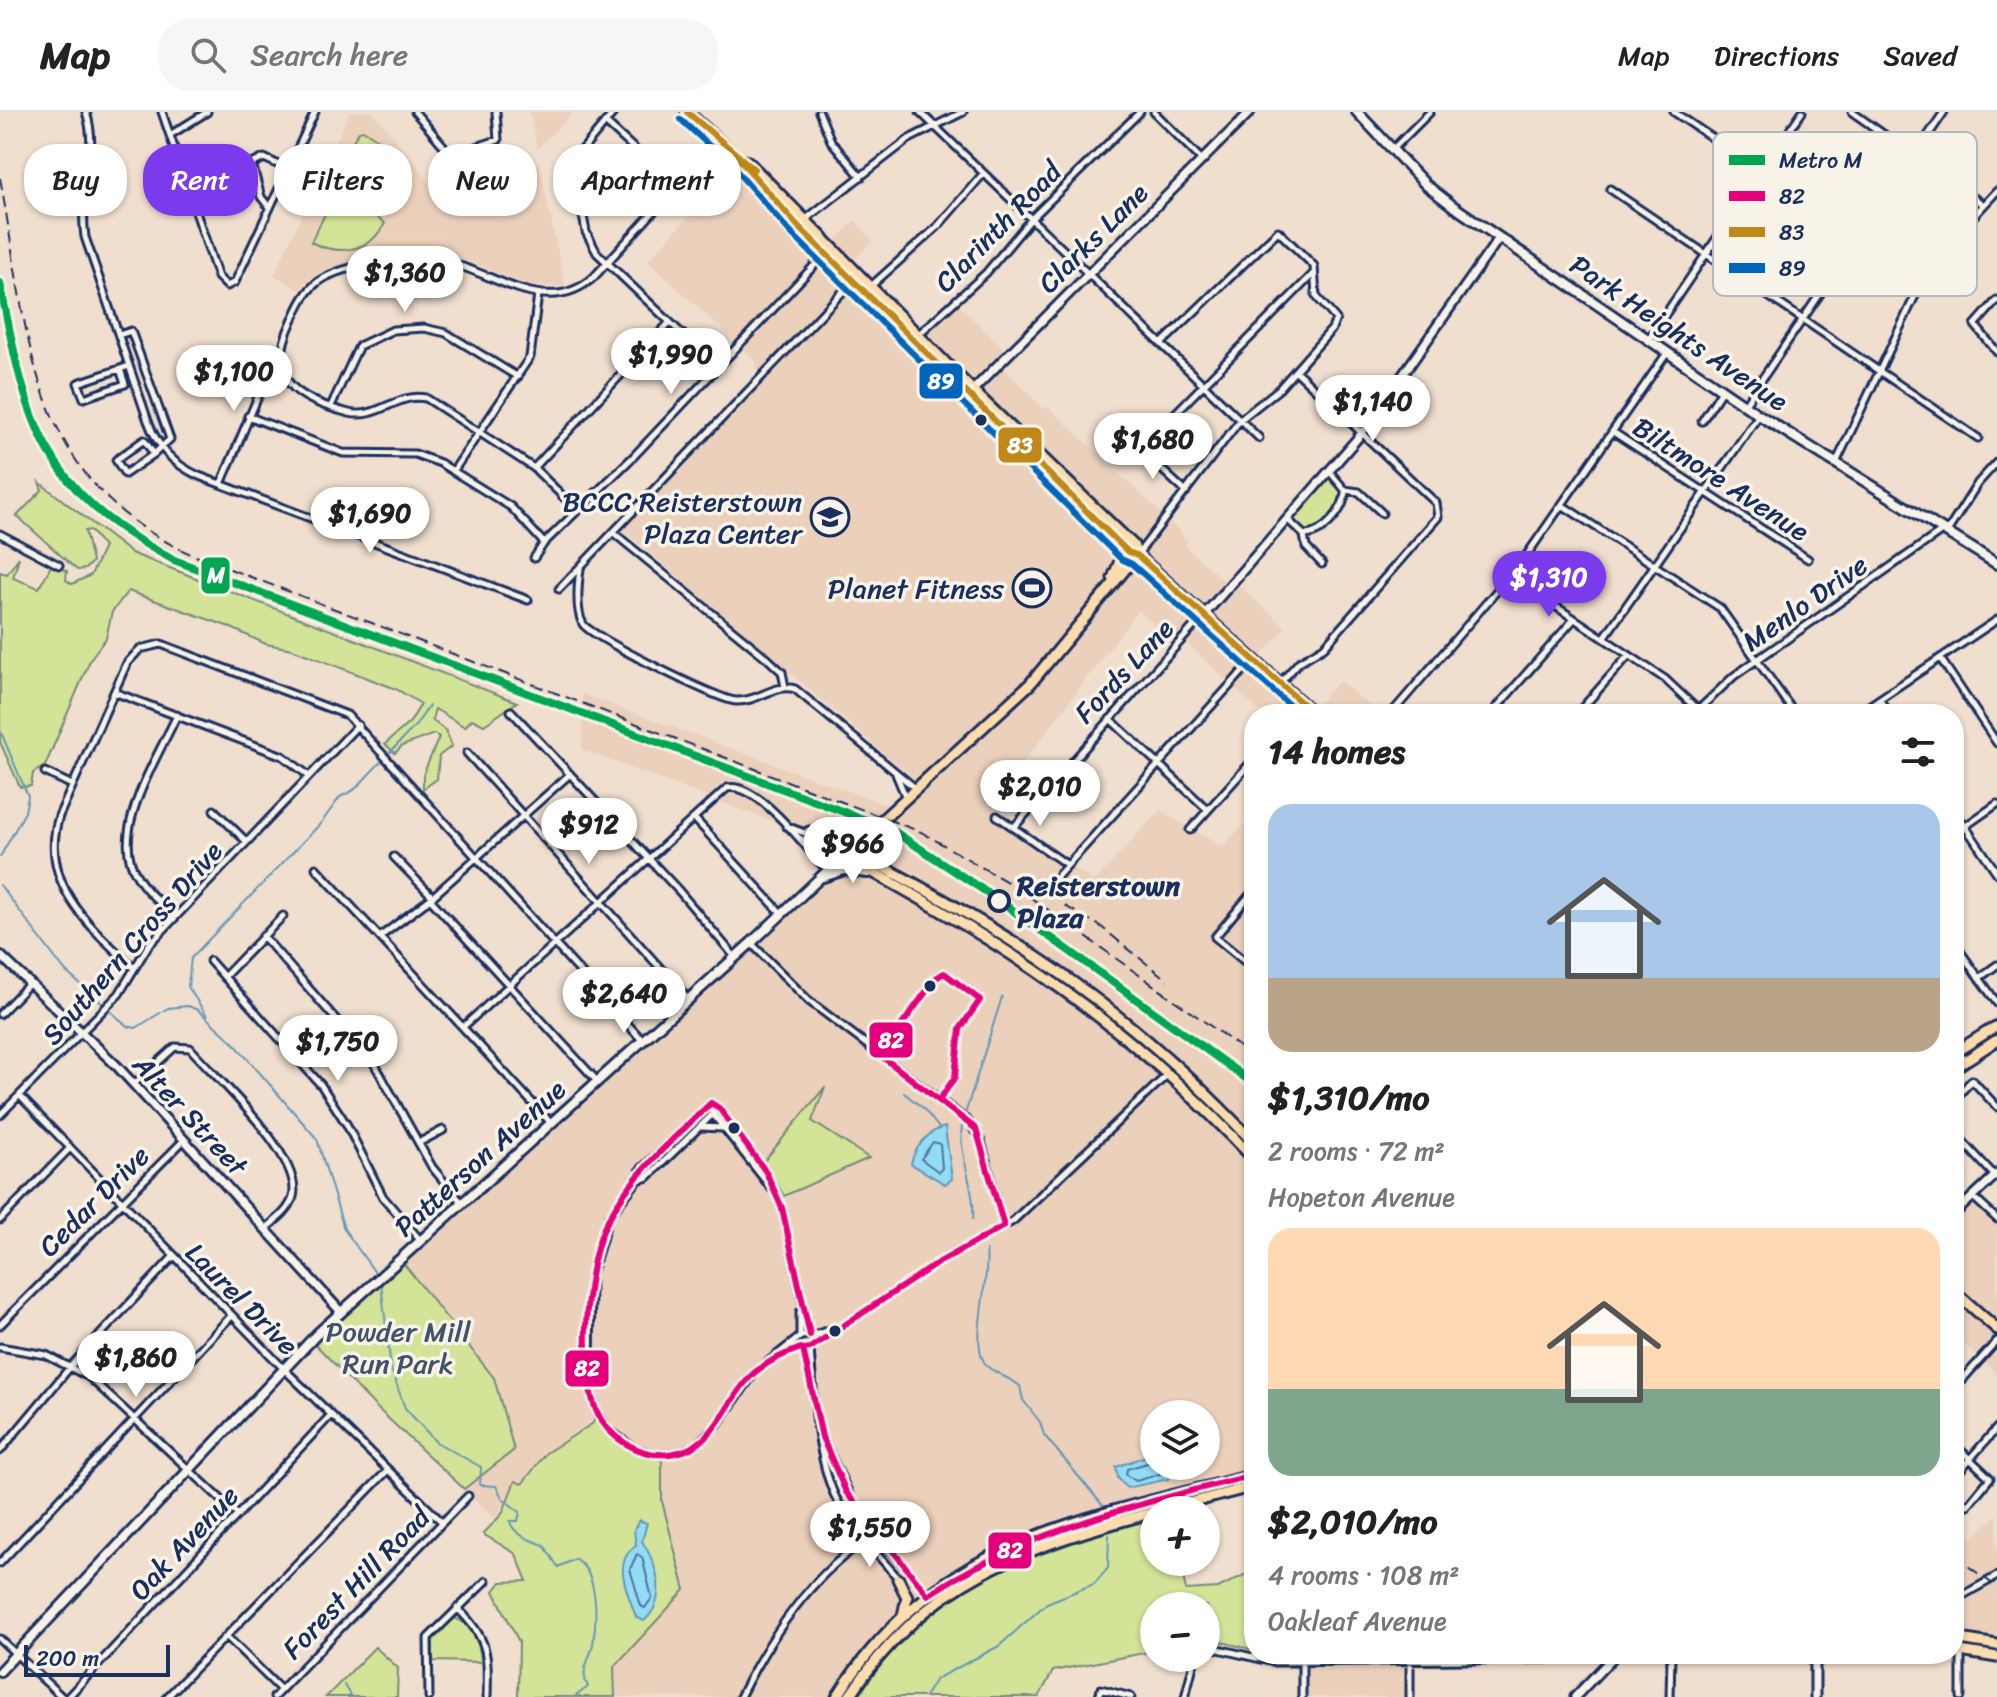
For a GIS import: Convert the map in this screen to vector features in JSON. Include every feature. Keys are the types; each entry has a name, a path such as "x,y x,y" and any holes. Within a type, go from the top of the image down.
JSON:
{"main road":[{"path":"687,112 722,144"},
{"name":"Park Heights Avenue","path":"1357,112 1431,190 1499,238 1759,415 1997,562"},
{"path":"741,160 748,162 829,250"},
{"path":"741,163 856,277 889,317 1047,462 1133,545 1137,555"},
{"path":"856,277 871,286 919,334 1022,448 1128,552 1137,555 1304,704"},
{"path":"889,317 898,320 915,336 919,334"},
{"path":"1022,448 1042,463 1047,462"},
{"path":"1090,514 1122,554 1108,588"},
{"name":"Patterson Avenue","path":"0,1671 341,1312 735,958 1030,684 1137,555"},
{"path":"809,832 846,836 882,820"},
{"path":"882,820 871,836 871,848 896,879 1046,975 1168,1073 1244,1149"},
{"path":"846,853 961,908 1041,958 1097,998 1177,1065 1244,1133"},
{"path":"809,886 831,873 856,869 896,879"},
{"path":"1964,1047 1997,1026"},
{"path":"1964,1061 1997,1040"},
{"path":"1964,1300 1997,1329"},
{"path":"837,1697 860,1665 903,1617 928,1595 978,1561 1038,1533 1244,1478"},
{"path":"1216,1496 1244,1489"},
{"path":"849,1697 880,1657 926,1611 984,1571 1021,1552 1140,1516"},
{"path":"898,1579 907,1597 903,1617"},
{"path":"1964,1640 1997,1645"},
{"path":"1964,1651 1997,1657"}],"street":[{"path":"86,112 94,145 84,226 129,366 161,449 181,467 221,484 528,600"},
{"path":"162,112 218,277 227,286 235,282 274,199"},
{"path":"170,135 207,112"},
{"path":"300,144 315,112"},
{"path":"415,112 452,154 500,138 496,112"},
{"path":"614,112 578,152 573,167 588,239 717,367"},
{"path":"819,112 831,141 861,177"},
{"path":"920,112 1259,438"},
{"path":"804,220 909,139 963,112"},
{"name":"Clarinth Road","path":"919,334 986,273 1031,219 1140,112"},
{"path":"1154,112 1202,160"},
{"name":"Clarks Lane","path":"970,392 1250,112"},
{"path":"1392,149 1430,112"},
{"path":"1674,112 1713,138"},
{"path":"1788,132 1802,112"},
{"path":"1852,112 1881,132"},
{"path":"1931,132 1944,112"},
{"path":"605,122 629,144"},
{"path":"716,144 719,141"},
{"path":"270,208 261,197 252,164 264,158 274,163"},
{"path":"871,286 932,233 983,174"},
{"path":"1610,189 1713,260"},
{"path":"1977,212 1997,191"},
{"path":"1977,200 1984,205"},
{"path":"578,511 534,468 432,401 418,396 363,414 331,406 298,391 283,374 280,350 302,300 319,281 336,274 396,261 433,260 465,267 510,287 538,294 575,290 594,277 649,216"},
{"path":"1137,555 1240,420 1296,371 1332,329 1336,319 1316,296 1312,263 1278,231 1161,344"},
{"name":"Fords Lane","path":"1014,827 1362,433 1499,238"},
{"path":"1648,340 1713,241"},
{"path":"534,558 544,543 829,250"},
{"path":"1140,449 1315,272"},
{"path":"559,589 615,534 856,277"},
{"path":"454,470 518,377 532,351 538,294"},
{"path":"1766,296 1978,438"},
{"path":"1744,405 1819,296"},
{"path":"1836,463 1915,296"},
{"path":"1997,300 1973,325 1997,352"},
{"path":"534,468 670,322"},
{"path":"331,406 359,346 393,330 414,328 446,333 518,377"},
{"path":"119,335 131,331 170,439 161,449 154,454 125,474 116,460 144,440 154,454"},
{"path":"1400,704 1510,576 1667,353"},
{"path":"120,369 125,384 84,398 78,383 120,369 129,366"},
{"path":"1280,683 1302,660 1324,647 1438,517 1439,510 1436,503 1296,371"},
{"path":"221,484 264,385 283,374"},
{"path":"1702,421 1722,390"},
{"path":"1604,638 1759,415"},
{"path":"248,416 343,453 415,454 454,470 511,507 544,543"},
{"name":"Biltmore Avenue","path":"1613,432 1808,559"},
{"path":"1129,439 1186,492"},
{"name":"Menlo Drive","path":"1704,704 1727,681 1945,531 1978,483 1997,462"},
{"path":"1329,470 1345,490 1359,492 1382,513"},
{"path":"1304,535 1317,533 1328,522 1343,505 1345,490"},
{"path":"1562,505 1720,608 1788,704"},
{"path":"1286,519 1304,535 1306,547 1322,564"},
{"path":"0,534 59,565"},
{"path":"615,534 768,659 782,672 785,687"},
{"path":"580,569 581,619 597,637 649,661 687,685 725,700 747,700 785,687 799,692 916,788"},
{"path":"1510,576 1665,679 1688,704"},
{"path":"1500,704 1574,619"},
{"path":"1872,704 1997,620"},
{"path":"134,968 78,913 61,882 54,835 72,785 135,653 146,646 161,644 332,707 358,725 642,1040"},
{"path":"1586,704 1628,656"},
{"path":"1940,658 1997,743"},
{"path":"1045,890 1253,659"},
{"path":"114,692 283,756 309,776"},
{"path":"1879,699 1882,704"},
{"path":"511,711 735,958"},
{"path":"175,916 137,877 128,858 126,836 177,715"},
{"path":"1110,719 1208,810"},
{"name":"Southern Cross Drive","path":"0,1115 112,1002 148,946 358,725"},
{"path":"467,753 688,999"},
{"path":"894,770 906,798"},
{"path":"1190,830 1244,770"},
{"path":"45,772 72,785"},
{"path":"381,936 432,898 476,855 570,774"},
{"path":"463,1027 730,787 758,796 827,870"},
{"path":"1997,804 1965,826 1997,873"},
{"path":"214,810 247,842"},
{"path":"997,816 1066,864"},
{"path":"694,818 782,914"},
{"path":"785,826 809,832 846,853"},
{"path":"794,836 846,853"},
{"path":"394,857 508,987 597,1081"},
{"path":"316,868 551,1124"},
{"path":"1244,902 1215,937 1244,961"},
{"path":"224,977 283,916"},
{"path":"263,936 363,1049 393,1092 438,1175 462,1204"},
{"path":"751,943 809,1001 969,1122 981,1141 1004,1226"},
{"name":"Alter Street","path":"0,955 134,1084 341,1312"},
{"path":"1964,957 1997,1003"},
{"path":"210,961 321,1085 347,1125 383,1197 421,1241"},
{"path":"1979,978 1997,965"},
{"path":"0,1014 30,983"},
{"path":"134,1084 175,1047 190,1048 268,1135 289,1168 293,1197 286,1210 265,1229"},
{"path":"777,1356 812,1346 874,1308 945,1258 1004,1226 1177,1065"},
{"path":"1964,1089 1972,1080 1997,1107"},
{"name":"Laurel Drive","path":"20,1096 330,1416 442,1522"},
{"path":"711,1103 639,1171 638,1180 609,1217 597,1244 591,1276 590,1390 596,1411 609,1430 643,1452 666,1454 686,1450 711,1433 742,1386 777,1356 800,1338 839,1327"},
{"path":"711,1103 719,1108 766,1172 785,1220 800,1303 812,1346 811,1378"},
{"path":"711,1103 712,1113 773,1190"},
{"path":"638,1180 648,1177 719,1108"},
{"path":"698,1127 723,1128"},
{"path":"420,1142 443,1130"},
{"name":"Cedar Drive","path":"0,1325 184,1140"},
{"path":"1964,1142 1996,1175 1964,1202"},
{"path":"0,1220 70,1148"},
{"path":"1972,1196 1997,1219"},
{"path":"0,1451 71,1366 173,1257"},
{"path":"800,1303 800,1338 822,1437 822,1457 831,1486 865,1540 926,1611"},
{"path":"0,1563 231,1316"},
{"path":"1964,1379 1997,1341"},
{"path":"0,1347 34,1351 71,1366 98,1384 238,1515"},
{"name":"Oak Avenue","path":"65,1697 330,1416"},
{"path":"1964,1465 1997,1428"},
{"path":"822,1437 846,1492 876,1534 935,1604"},
{"path":"1964,1453 1990,1478 1964,1504"},
{"path":"167,1697 388,1470"},
{"name":"Forest Hill Road","path":"274,1697 468,1496"},
{"path":"740,1697 760,1659 800,1602 836,1563 876,1534"},
{"path":"1964,1594 1997,1576"},
{"path":"429,1697 427,1641 486,1581"},
{"path":"457,1608 474,1625 485,1645 487,1697"},
{"path":"226,1636 281,1690"},
{"path":"0,1639 65,1697"},
{"path":"1220,1650 1244,1657"},
{"path":"1302,1664 1302,1697"},
{"path":"1410,1664 1410,1697"},
{"path":"1575,1697 1606,1664"},
{"path":"1670,1697 1671,1664"},
{"path":"1815,1664 1815,1697"},
{"path":"1959,1664 1961,1697"},
{"path":"1185,1697 1191,1672"},
{"path":"1099,1697 1101,1689 1131,1697"}],"shaded area":[{"path":"350,112 373,112 399,144 335,144"},
{"path":"530,112 573,112 537,149"},
{"path":"412,159 428,181 428,216 537,216 539,163 565,286 529,286 468,261 419,252 376,257 328,269 310,279 300,290 274,275 302,216 412,216"},
{"path":"741,162 827,249 855,221 873,241 846,267 918,337 955,301 1008,354 999,363 1045,410 1048,407 1167,519 1188,541 1185,546 1229,586 1234,581 1286,628 1256,661 1304,704 1251,704 1183,639 1179,646 1138,610 994,802 993,814 1094,882 1160,810 1223,847 1244,824 1244,1471 1220,1477 1220,1400 1140,1400 1140,1480 1208,1480 1060,1519 992,1546 935,1581 887,1624 831,1697 615,1697 614,1667 685,1590 662,1501 662,1460 626,1450 606,1435 596,1418 567,1437 532,1468 522,1484 509,1494 496,1520 464,1489 514,1450 494,1378 400,1260 845,853 811,836 582,750 582,694 894,808 921,785 622,529 761,383 755,360 648,261 689,216 741,216"},
{"path":"1339,681 1368,704 1318,704"},
{"path":"1971,1197 1997,1221 1997,1374 1964,1344 1964,1204"},
{"path":"1997,1514 1997,1650 1964,1644 1964,1533 1973,1538"},
{"path":"1404,1667 1405,1697 1308,1697 1308,1669"}],"green space":[{"path":"363,130 384,144 351,144"},
{"path":"324,216 374,216 385,223 371,240 352,249 332,249 311,242"},
{"path":"1330,473 1344,493 1341,504 1314,533 1305,533 1291,520"},
{"path":"39,482 131,553 517,702 484,725 472,719 465,727 435,709 432,720 446,731 452,746 439,756 437,779 423,789 423,775 439,737 434,734 402,746 395,753 385,744 410,722 421,704 396,689 128,591 112,612 106,638 91,658 45,766 33,773 31,786 20,787 0,742 0,572 7,574 19,557 13,578 39,588 52,564 67,571 66,580 72,584 91,575 104,547 90,530 85,531 92,562 85,569 77,570 17,516 42,490"},
{"path":"825,1087 812,1121 869,1158 784,1196 764,1161"},
{"name":"Powder Mill Run Park","path":"404,1264 494,1378 514,1450 464,1489 377,1408 314,1343"},
{"path":"595,1417 623,1447 662,1460 662,1501 685,1590 614,1667 615,1697 518,1697 519,1642 494,1591 501,1582 527,1581 516,1554 483,1534 502,1514 515,1481 522,1484 546,1453 593,1423"},
{"path":"1140,1522 1140,1576 1183,1576 1186,1590 1218,1588 1244,1575 1244,1648 1220,1642 1220,1592 1140,1592 1140,1654 1053,1671 1039,1697 858,1697 886,1658 917,1626 951,1599 987,1577 1066,1544"},
{"path":"454,1618 465,1624 474,1636 481,1662 433,1661 433,1640"},
{"path":"375,1647 398,1668 397,1697 326,1697"}],"water":[{"path":"945,1127 952,1179 945,1184 911,1164 923,1141"},
{"path":"1140,1458 1140,1480 1164,1480 1127,1488 1118,1478 1116,1467"},
{"path":"639,1520 647,1523 642,1541 658,1582 656,1603 644,1621 636,1617 623,1569 628,1552 636,1545 634,1530"}],"waterway":[{"path":"207,1016 188,987 191,958 321,823 340,797 354,790 416,725 429,706"},
{"path":"0,730 28,796 25,812 0,857"},
{"path":"0,885 65,971 104,1005"},
{"path":"966,1111 1002,997"},
{"path":"108,1009 127,1026 136,1028 168,1008 188,1006 198,1010 233,1042 317,1139 344,1229 376,1274"},
{"path":"904,1093 923,1108 939,1128"},
{"path":"962,1125 962,1149 972,1195 973,1219"},
{"path":"986,1250 979,1330 982,1358 988,1367 1020,1386 1023,1400 1040,1422 1044,1435 1104,1507"},
{"path":"381,1283 391,1369 405,1408 436,1442 481,1467 480,1485 496,1486 503,1499 520,1512 518,1521 510,1521 515,1530 544,1545 558,1567 575,1559 588,1574 595,1610 592,1650 585,1670 588,1687 574,1697"},
{"path":"925,1697 936,1679 999,1646 1047,1603 1094,1584 1108,1568 1109,1535"},
{"path":"344,1685 351,1697"}],"railway":[{"path":"0,178 30,346 45,397 66,444 96,487 138,524 193,555 921,832 1016,887 1244,1050"},
{"path":"1065,906 1100,926 1167,980"},
{"path":"1964,1563 1997,1587"}],"metro line":[{"name":"M","path":"0,283 20,376 47,448 67,479 94,507 129,534 174,560 892,830 1000,901 1244,1077"}],"transit line":[{"name":"83","path":"687,112 754,169"},
{"name":"89","path":"680,119 733,167 791,233 1121,559 1132,564 1288,704"},
{"name":"83","path":"741,161 798,226 1128,552 1137,555 1303,704"},
{"name":"82","path":"940,1099 955,1077 960,1029 980,1000 944,973 936,978 880,1055 976,1129 1004,1226"},
{"name":"82","path":"711,1103 668,1143 629,1187 600,1238 589,1287 586,1341 590,1391 596,1410 616,1437 636,1449 658,1454 684,1451 707,1436 754,1373 773,1360 801,1348"},
{"name":"82","path":"711,1103 719,1108 766,1172 782,1208 810,1335"},
{"name":"82","path":"803,1349 810,1348 936,1264 1004,1226"},
{"name":"82","path":"803,1349 822,1437 846,1492 928,1595 966,1572 1045,1536 1127,1509 1244,1478"}],"place":[{"name":"BCCC Reisterstown Plaza Center","path":"830,517"},
{"name":"Planet Fitness","path":"1032,588"},
{"name":"Reisterstown Plaza","path":"999,901"}]}
